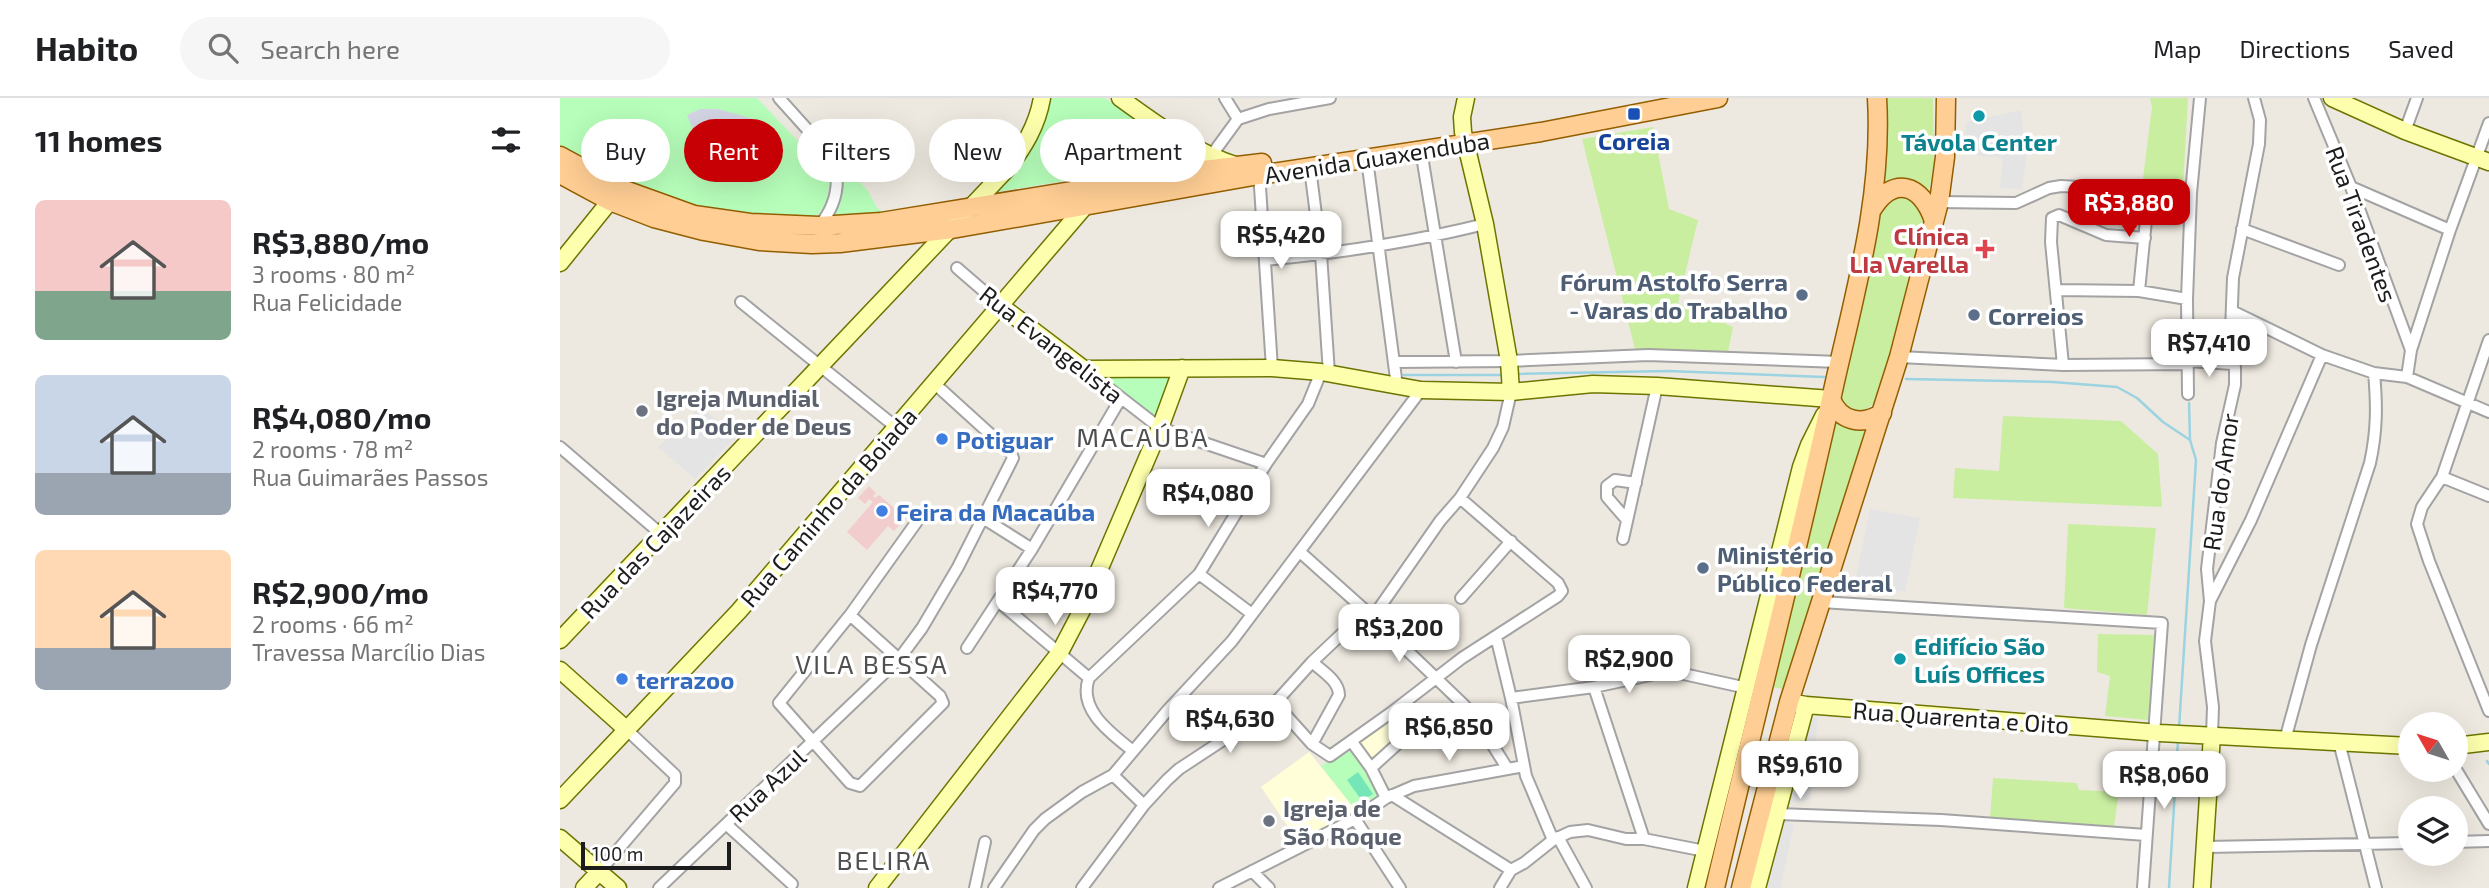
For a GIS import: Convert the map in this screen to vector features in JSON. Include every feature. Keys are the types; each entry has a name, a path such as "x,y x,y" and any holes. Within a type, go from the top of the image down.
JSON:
{"main road":[{"name":"Avenida Guaxenduba","path":"570,174 610,201 654,218 704,232 759,241 840,243 952,229 1086,205 1253,169 1465,138 1663,98"},
{"name":"Avenida Guaxenduba","path":"1206,171 1310,168 1421,150 1465,138 1541,132 1718,98"},
{"path":"1715,888 1709,859 1830,402 1870,213 1878,144 1877,98"},
{"path":"1741,888 1798,704 1795,684 1899,357 1939,202 1945,157 1946,98"},
{"path":"560,156 570,174 694,215"},
{"name":"Avenida Guaxenduba","path":"694,215 750,223 819,226 881,222 1128,182"},
{"path":"1086,205 1089,198 1098,191 1153,182"},
{"path":"1870,213 1884,195 1895,189 1907,188 1922,197 1930,208 1934,221"},
{"path":"610,201 620,194 670,212 694,215"},
{"path":"934,214 944,217 952,229"},
{"path":"1830,402 1839,413 1849,419 1866,420 1882,413"},
{"path":"1755,687 1767,695 1798,704"}],"street":[{"path":"779,98 833,158 838,182 835,200 819,226"},
{"name":"Rua das Cajazeiras","path":"560,640 971,208 1019,153 1035,125 1042,98"},
{"path":"1120,98 1156,124 1211,156 1253,169 1265,260 1272,368"},
{"path":"1225,98 1238,119"},
{"path":"1211,156 1238,119 1269,109 1330,98"},
{"path":"1082,888 1144,805 1179,769 1249,723 1275,702 1312,662 1370,614 1460,498 1493,448 1503,427 1511,388 1485,223 1465,138 1462,117 1466,98"},
{"path":"2188,394 2187,299 2191,193 2200,98"},
{"path":"2231,331 2234,278 2259,144 2260,120 2254,98"},
{"name":"Rua Tiradentes","path":"2314,98 2351,187 2410,350"},
{"path":"2406,131 2417,98"},
{"path":"2334,99 2406,131 2482,160"},
{"path":"2407,377 2410,350 2450,230 2482,160 2489,123"},
{"path":"1421,150 1456,362"},
{"path":"1367,159 1397,386"},
{"path":"1133,751 1101,725 1095,716 1088,700 1089,678 1199,574 1266,464 1308,404 1325,372 1321,254 1310,168"},
{"path":"1939,202 2016,203 2049,188 2061,187 2191,193"},
{"path":"2351,187 2450,230"},
{"path":"2139,291 2149,190"},
{"path":"560,263 610,201"},
{"name":"Rua Caminho da Boiada","path":"560,800 739,611 1086,205"},
{"path":"2063,365 2051,242 2052,218 2059,215 2106,235 2145,238"},
{"path":"1265,260 1435,236 1485,223"},
{"path":"2242,229 2339,265"},
{"name":"Rua Evangelista","path":"957,268 1000,306 1160,428 1266,464"},
{"path":"2057,290 2139,291 2187,299"},
{"path":"741,302 897,428"},
{"path":"2232,311 2322,355 2374,373 2407,377 2489,412"},
{"path":"2489,340 2442,477 2423,507 2417,524 2489,711"},
{"path":"1394,362 1509,364 1648,355 1839,362"},
{"path":"2202,888 2213,707 2206,641 2210,601 2251,520 2322,355"},
{"path":"1899,357 2063,365 2188,363"},
{"name":"Rua do Amor","path":"2188,363 2235,366 2235,384 2222,443 2207,569 2210,601"},
{"path":"877,888 1060,652 1082,610 1160,428 1182,368"},
{"path":"1084,369 1272,368 1325,372 1421,390 1593,384 1657,386 1830,402"},
{"path":"2285,740 2311,645 2370,463 2376,435 2374,373"},
{"name":"Rua Azul","path":"659,888 899,659 929,617 1012,464 1011,453 935,384"},
{"path":"1623,539 1657,386"},
{"path":"994,888 1026,840 1045,819 1082,792 1113,775 1223,651 1421,390"},
{"path":"967,648 1032,549 1121,398"},
{"path":"560,447 661,534"},
{"path":"2442,477 2489,496"},
{"path":"1626,519 1607,497 1607,486 1615,480 1636,483"},
{"path":"1275,702 1312,744 1330,757 1436,677 1559,596 1562,591 1558,583 1460,498"},
{"path":"983,518 1032,549"},
{"path":"850,615 940,696 943,703 860,786 850,783 779,703 850,615 918,520"},
{"path":"1461,598 1511,541"},
{"path":"1300,552 1370,614 1464,705 1507,768"},
{"path":"1199,574 1252,614"},
{"path":"999,602 1089,678"},
{"path":"1821,603 2162,623 2157,732 2143,888"},
{"path":"1496,636 1530,787 1555,838 1586,888"},
{"path":"1312,662 1339,690 1339,695 1312,744"},
{"path":"560,670 675,775 676,779 584,888"},
{"path":"1511,698 1594,687 1664,671 1755,687"},
{"path":"1594,687 1644,839"},
{"path":"1757,888 1777,814 1798,704"},
{"name":"Rua Quarenta e Oito","path":"1798,704 2157,732 2398,745"},
{"path":"1371,768 1403,739 1403,731 1392,712"},
{"path":"1352,741 1389,797 1511,870"},
{"path":"2339,742 2376,888"},
{"path":"2468,744 2489,742"},
{"path":"1219,888 1414,786 1524,766"},
{"path":"1113,775 1144,805"},
{"path":"2464,782 2489,824"},
{"path":"1777,814 1941,820 2146,835"},
{"path":"1355,819 1400,888"},
{"path":"726,824 792,884"},
{"path":"1500,888 1511,870 1555,838 1570,832 1588,830 1626,839 1644,839 1709,859 1696,888"},
{"path":"560,838 618,888"},
{"path":"2468,842 2489,841"},
{"path":"975,888 985,842"},
{"path":"2205,847 2398,843"},
{"path":"1252,871 1269,888"}],"shaded area":[{"path":"700,109 718,109 751,119 689,119 687,115"},
{"path":"2021,110 2026,160 2022,189 2000,188 2003,158 1964,154 1966,122"},
{"path":"699,407 738,435 695,479 658,447"},
{"name":"Feira da Macaúba","path":"869,486 876,493 873,496 875,498 879,495 906,518 894,531 888,526 867,550 847,532 873,502 869,499 865,504 858,498"},
{"path":"1870,509 1920,518 1905,592 1854,587"},
{"path":"1818,717 1810,799 1788,804 1813,718"},
{"path":"1390,718 1400,737 1371,762 1357,742"},
{"path":"1309,752 1358,813 1298,841 1261,787"},
{"path":"1784,820 1794,825 1780,888 1767,888"}],"green space":[{"path":"560,98 757,98 777,119 684,119 684,182 783,182 783,125 797,140 797,182 830,182 826,203 818,215 800,219 709,211 626,182 670,182 670,119 581,119 581,159 560,147"},
{"path":"1050,98 1105,98 1135,119 1046,119"},
{"path":"1885,98 1933,98 1934,162 1928,197 1881,188"},
{"path":"2150,98 2188,98 2183,187 2142,186 2152,107"},
{"path":"1653,127 1669,209 1698,220 1678,303 1733,327 1728,352 1635,349 1582,139"},
{"path":"1040,133 1040,182 1058,182 996,192 1004,182 1026,182 1026,154"},
{"path":"842,182 860,182 877,208 891,217 830,222"},
{"path":"1895,194 1914,197 1925,226 1879,397 1866,409 1848,411 1839,398 1878,219 1881,210"},
{"path":"1175,374 1158,423 1103,378"},
{"path":"1835,416 1869,424 1783,689 1772,687"},
{"path":"2003,416 2121,421 2158,454 2162,507 1953,498 1955,468 1999,471"},
{"path":"2068,524 2156,528 2147,615 2064,608"},
{"path":"2098,634 2154,635 2148,720 2105,716 2110,676 2097,672"},
{"path":"1352,747 1381,797 1358,813 1321,766"},
{"path":"1358,772 1373,794 1362,801 1347,780"},
{"path":"1993,778 2077,783 2079,790 2119,792 2114,826 1990,818"}],"waterway":[{"path":"1516,374 1668,371 1824,377"},
{"path":"1404,375 1502,375"},
{"path":"1906,379 2053,382 2117,387 2137,398 2163,422 2190,440"},
{"path":"2179,728 2196,460 2190,440 2189,403"},
{"path":"2169,888 2178,741"}],"place":[{"name":"Coreia","path":"1634,114"},
{"name":"Távola Center","path":"1979,116"},
{"name":"Clínica LIa Varella","path":"1985,249"},
{"name":"Fórum Astolfo Serra - Varas do Trabalho","path":"1802,295"},
{"name":"Correios","path":"1974,315"},
{"name":"Igreja Mundial do Poder de Deus","path":"642,411"},
{"name":"Potiguar","path":"942,439"},
{"name":"Feira da Macaúba","path":"882,511"},
{"name":"Ministério Público Federal","path":"1703,568"},
{"name":"Edifício São Luís Offices","path":"1900,659"},
{"name":"terrazoo","path":"622,679"},
{"name":"Igreja de São Roque","path":"1269,821"}],"district":[{"name":"MACAÚBA","path":"1143,436"},
{"name":"VILA BESSA","path":"872,663"},
{"name":"BELIRA","path":"884,859"}]}
